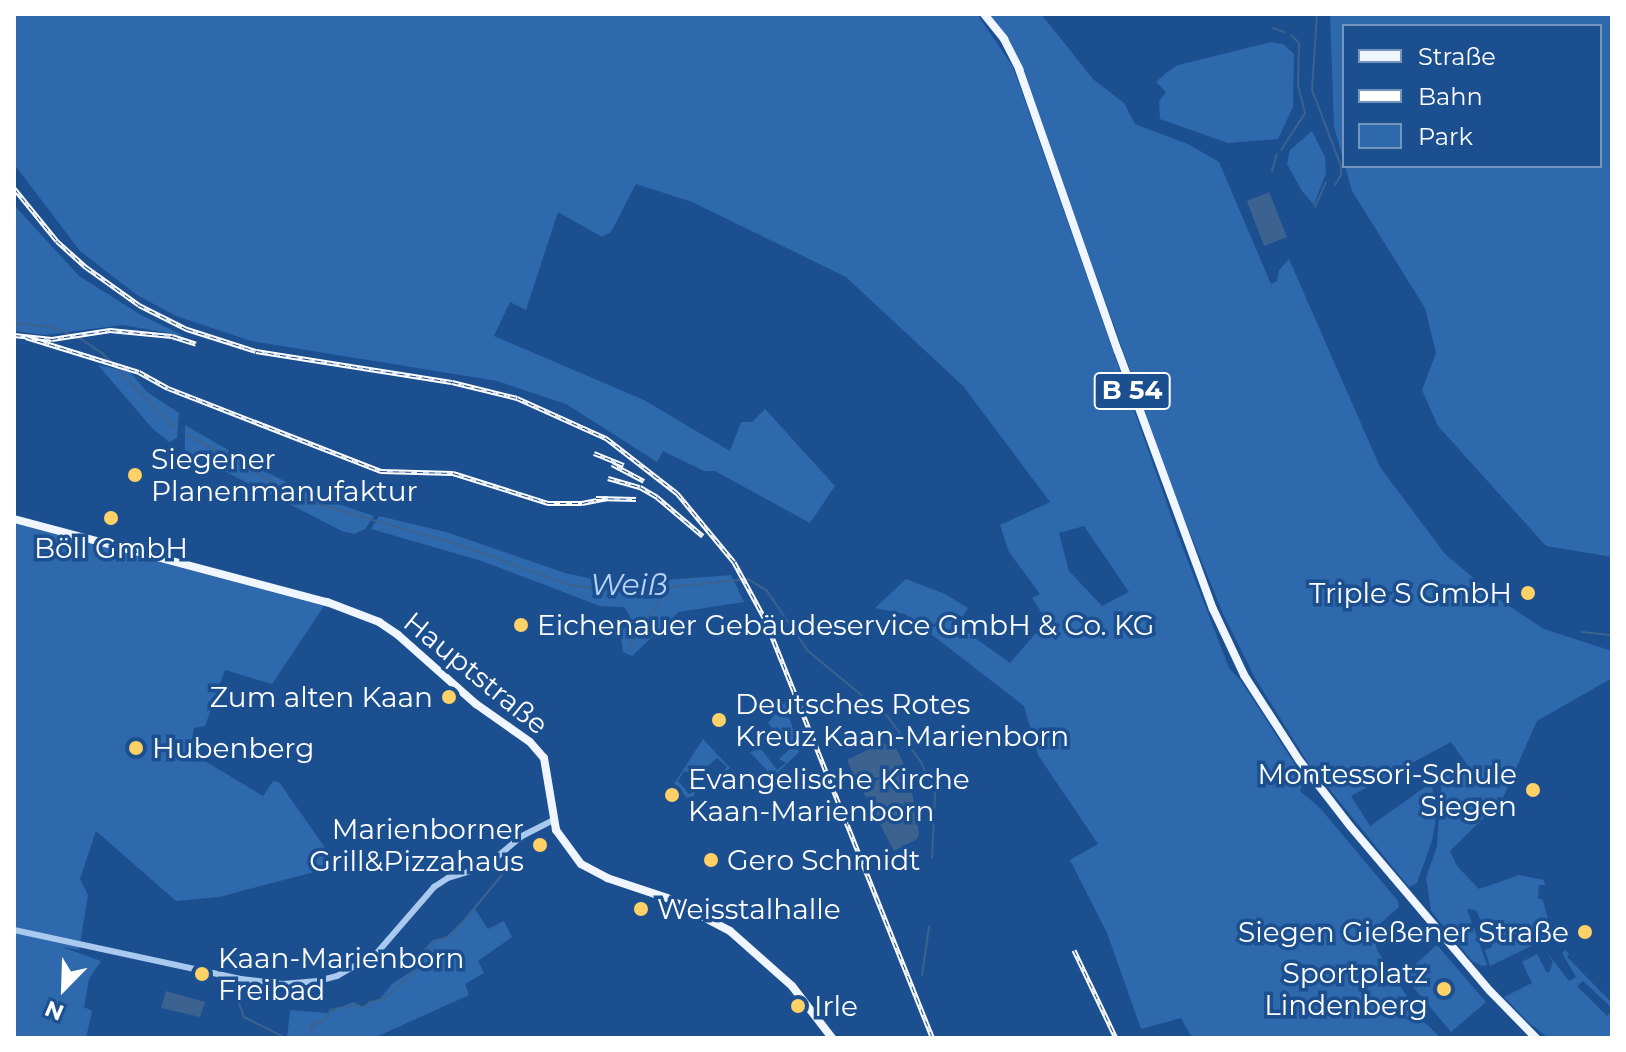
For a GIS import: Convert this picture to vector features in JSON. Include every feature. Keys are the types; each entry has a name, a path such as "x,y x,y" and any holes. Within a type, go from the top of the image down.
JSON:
{"main road":[{"name":"B 54","path":"984,14 1004,39 1019,69 1172,499 1213,609 1244,675 1299,760 1399,885 1518,1022 1536,1038"},
{"name":"Hauptstraße","path":"14,519 327,602 379,622 537,750 548,765 553,820 570,853 588,869 700,913 755,950 792,986 832,1038"}],"street":[{"path":"14,930 241,979 283,984 318,981 337,976 376,954 434,887 448,878 485,867 522,836 553,820"}],"green space":[{"path":"14,14 977,14 1013,67 1179,538 1229,668 1241,681 1301,774 1303,785 1300,791 1320,808 1398,901 1399,907 1373,930 1377,950 1423,1021 1441,1038 1192,1038 1181,1018 1141,1029 1107,933 1070,860 1098,844 1038,755 1024,706 905,614 875,608 906,579 945,594 968,608 957,625 1010,663 1035,634 1050,625 1032,598 1040,594 1009,552 1000,525 1050,502 963,386 846,277 692,202 636,184 611,232 602,237 558,212 526,310 510,302 494,336 644,400 730,451 741,422 752,422 765,409 835,486 810,523 715,471 704,471 663,451 657,462 566,404 497,381 251,341 176,316 137,295 80,251 14,164","holes":["1084,526 1129,592 1102,606 1069,571 1059,533"]},
{"path":"989,14 1041,14 1093,79 1124,103 1135,124 1190,145 1219,162 1271,284 1277,281 1279,270 1289,259 1380,467 1445,554 1497,598 1544,629 1612,651 1612,678 1537,721 1502,800 1450,851 1457,866 1479,889 1519,875 1544,880 1545,885 1539,885 1538,898 1543,900 1551,931 1548,938 1490,966 1485,950 1492,947 1476,910 1467,909 1487,965 1482,966 1472,961 1431,911 1426,878 1437,846 1442,776 1473,773 1451,742 1351,796 1370,826 1431,783 1437,810 1432,841 1417,883 1409,887 1308,763 1255,678 1224,616 1179,506 1027,84 1011,45"},
{"path":"1330,14 1612,14 1612,557 1546,546 1438,426 1422,390 1436,353 1425,308 1352,191 1346,168 1602,168 1602,24 1342,24 1342,155 1334,127"},
{"path":"1271,42 1283,44 1294,54 1293,107 1278,139 1228,143 1160,119 1159,101 1166,92 1156,82 1166,73 1178,65"},
{"path":"1312,131 1325,157 1326,173 1314,205 1287,164 1290,150"},
{"path":"14,205 79,276 141,315 184,336 123,325 44,335 14,331"},
{"path":"98,365 130,372 147,392 179,413 177,438 169,442 152,428"},
{"path":"185,425 317,497 374,516 365,529 354,534 342,531 185,451"},
{"path":"379,516 446,532 565,573 603,581 625,583 731,575 744,602 679,612 632,656 623,652 620,631 628,626 630,616 624,607 600,606 482,561 371,529"},
{"path":"14,523 324,606 272,684 225,670 205,726 194,728 190,752 263,796 273,781 279,782 328,852 322,870 219,897 176,901 96,831 80,879 88,895 79,950 62,947 101,961 89,979 84,1007 92,1011 86,1038 14,1038"},
{"path":"785,702 799,752 773,777 750,752 761,749 777,770 786,763 779,759 791,748 777,727 774,730 768,723"},
{"path":"703,739 730,768 716,781 727,767 717,758 704,770 700,766 691,774 684,771 678,781 689,794 695,791 694,796 687,798 674,784"},
{"path":"475,909 488,929 504,921 512,937 478,961 484,973 465,984 469,995 374,1038 287,1038 290,1010 328,1013 353,1002 360,1007 380,999 392,984 412,971 422,951 433,940 446,937"},
{"name":"Sportplatz Lindenberg","path":"1437,945 1486,1002 1451,1032 1403,975"},
{"path":"1565,950 1569,954 1567,957 1612,1003 1612,1008 1583,981 1577,986 1607,1016 1612,1011 1612,1038 1549,1038 1504,997 1532,983 1522,962 1537,954 1547,973 1550,971 1553,962 1546,951 1569,981 1576,977 1562,953"}],"shaded area":[{"path":"1269,192 1287,237 1264,246 1247,201"},
{"path":"883,743 896,748 909,775 919,834 917,839 894,851 848,763 848,759"},
{"path":"166,991 205,1002 200,1017 161,1008"}],"waterway":[{"path":"1317,14 1312,90 1341,166 1341,175 1335,185"},
{"path":"1273,28 1284,32"},
{"path":"1281,150 1305,113 1298,84 1299,43 1291,35"},
{"path":"1272,171 1277,154"},
{"path":"1315,207 1326,182"},
{"name":"Weiß","path":"14,323 51,327 81,339 103,354 175,428"},
{"name":"Weiß","path":"187,435 307,501 460,545 570,585 621,592 748,579 767,591 808,651 888,717 921,762 935,794 932,858"},
{"path":"627,649 669,588"},
{"path":"1582,632 1612,635"},
{"path":"312,1038 311,1027 328,1018 330,1010 355,1004 363,1008 370,1002 384,999 414,972 426,949 438,940 451,936 507,869"},
{"name":"Weiß","path":"922,975 929,927"},
{"path":"235,992 244,1017 286,1038"}],"railway":[{"path":"14,188 57,241 86,267 139,305 187,329 256,351 452,382 517,398 606,438 677,493 734,562 765,619 933,1038"},
{"path":"14,335 52,339 110,330 172,336 196,344"},
{"path":"26,337 139,372 168,388 381,471 453,473 548,503 582,503 608,498"},
{"path":"594,453 624,465"},
{"path":"612,464 644,481"},
{"path":"608,478 640,487 657,497 703,536"},
{"path":"596,498 636,499"},
{"path":"1074,950 1116,1038"}],"place":[{"name":"Siegener Planenmanufaktur","path":"135,475"},
{"name":"Böll GmbH","path":"111,518"},
{"name":"Triple S GmbH","path":"1528,593"},
{"name":"Eichenauer Gebäudeservice GmbH & Co. KG","path":"521,625"},
{"name":"Zum alten Kaan","path":"449,697"},
{"name":"Deutsches Rotes Kreuz Kaan-Marienborn","path":"719,720"},
{"name":"Hubenberg","path":"136,748"},
{"name":"Montessori-Schule Siegen","path":"1533,790"},
{"name":"Evangelische Kirche Kaan-Marienborn","path":"672,795"},
{"name":"Marienborner Grill&Pizzahaus","path":"540,845"},
{"name":"Gero Schmidt","path":"711,860"},
{"name":"Weisstalhalle","path":"641,909"},
{"name":"Siegen Gießener Straße","path":"1585,932"},
{"name":"Kaan-Marienborn Freibad","path":"202,974"},
{"name":"Sportplatz Lindenberg","path":"1444,989"},
{"name":"Irle","path":"798,1006"}]}
